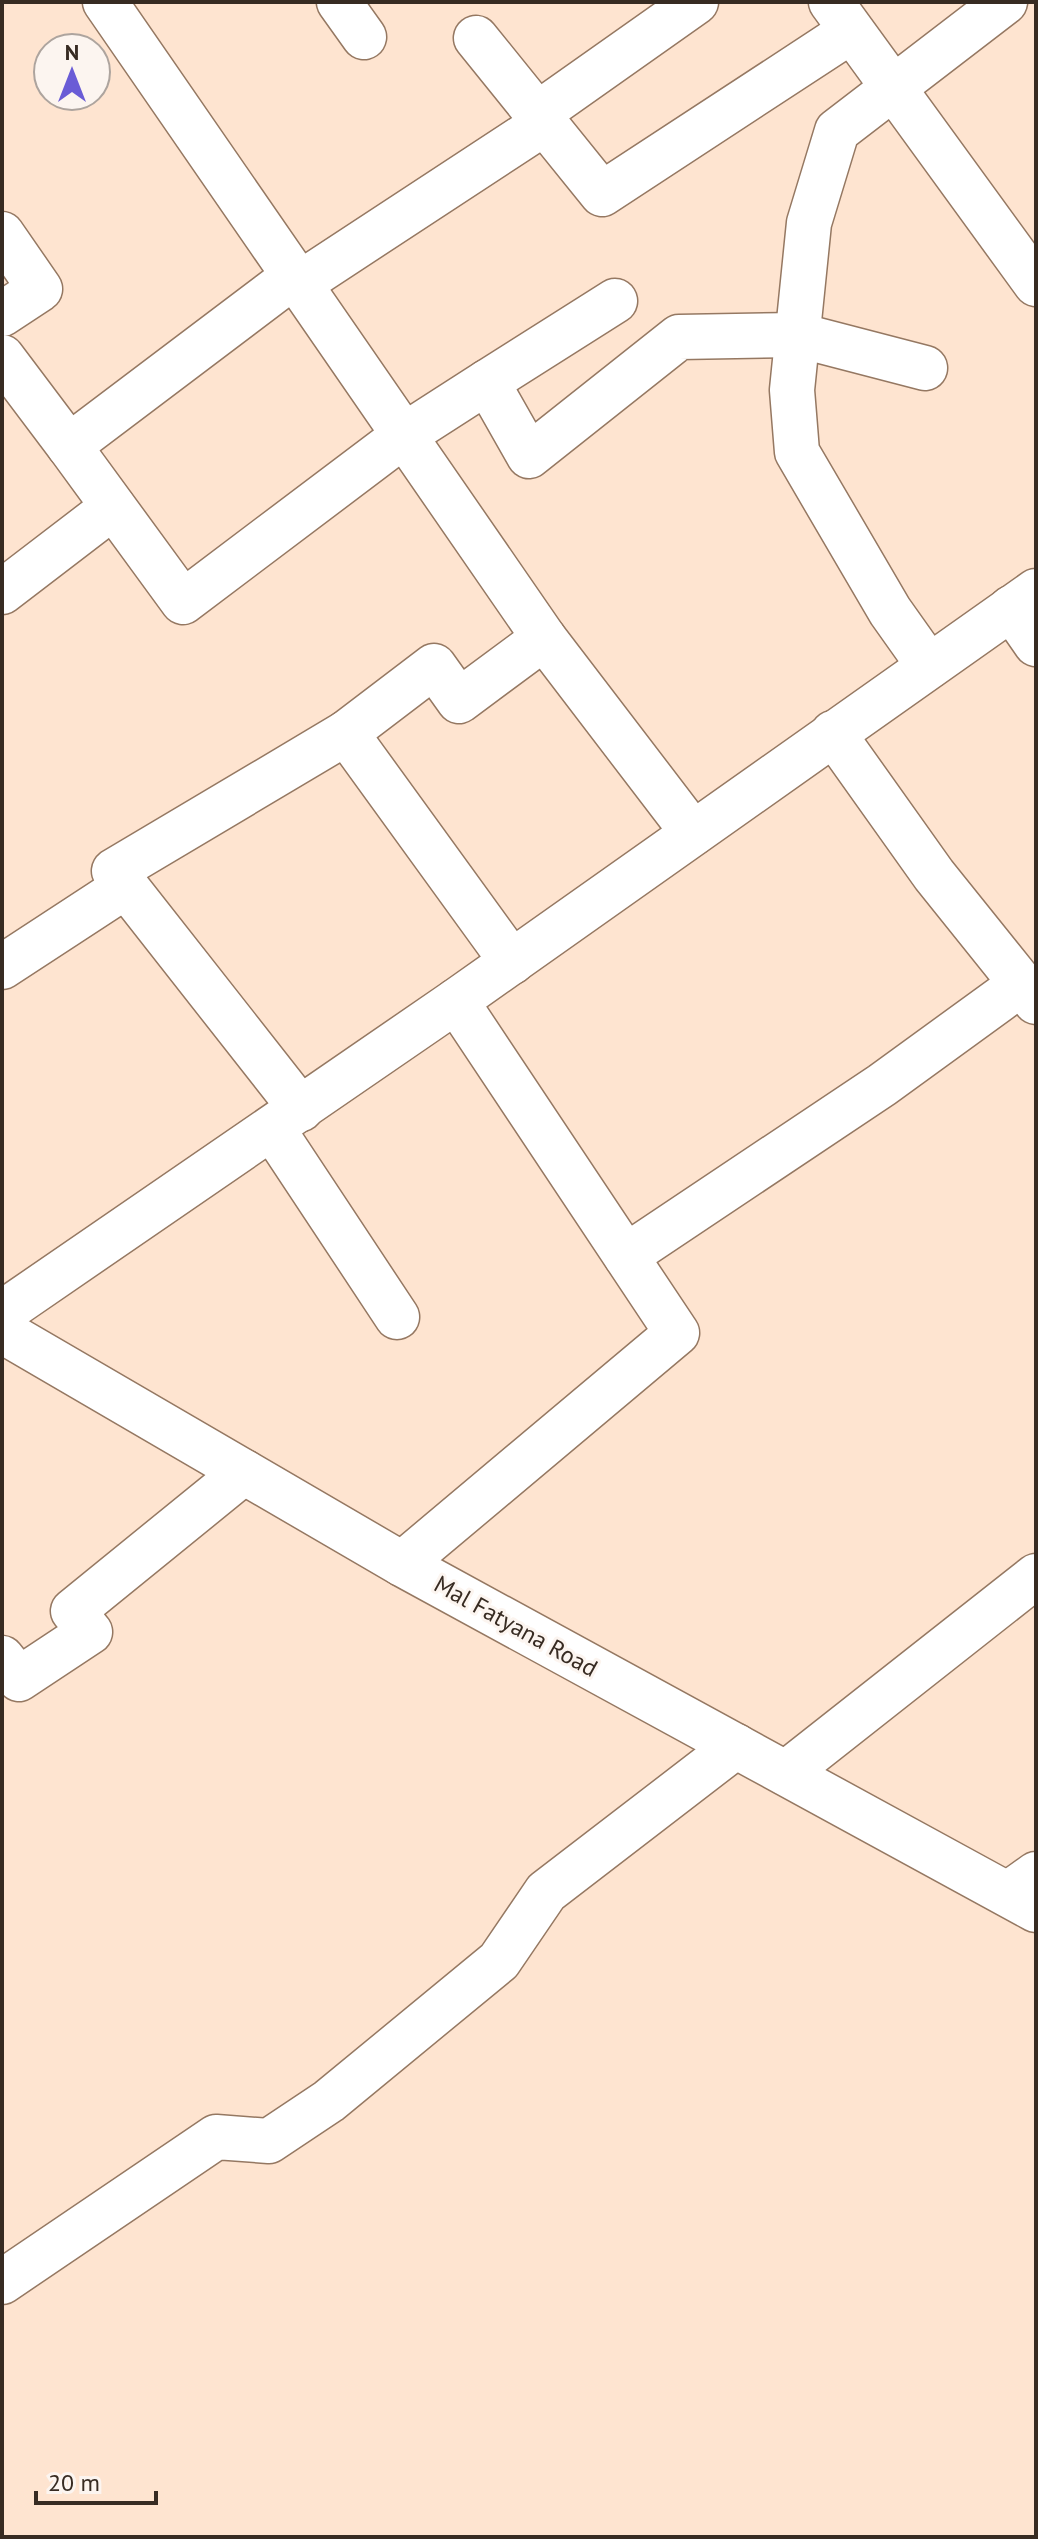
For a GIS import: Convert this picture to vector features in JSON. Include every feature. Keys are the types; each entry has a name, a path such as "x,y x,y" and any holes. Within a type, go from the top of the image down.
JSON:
{"street":[{"path":"105,2 544,638 693,833"},
{"path":"339,2 364,37"},
{"path":"69,446 296,280 540,119 696,2"},
{"path":"929,666 890,611 797,452 792,390 809,223 837,131 1005,2"},
{"path":"476,38 602,194 841,16 1036,284"},
{"path":"2,234 40,289 2,314"},
{"path":"2,357 183,602 403,436 615,301"},
{"path":"487,382 529,456 679,337 798,335 925,368"},
{"path":"2,592 113,507"},
{"path":"2,1313 512,962 1024,600 1036,644"},
{"path":"397,1317 286,1118 114,871 346,733 434,666 459,701 544,638"},
{"path":"346,733 512,962"},
{"path":"626,1256 882,1085 1029,993 934,875 833,733"},
{"path":"2,967 126,886"},
{"path":"402,1564 677,1333 456,1001"},
{"name":"Mal Fatyana Road","path":"2,1331 402,1564 786,1773 1027,1893"},
{"path":"2,1658 19,1679 90,1632 73,1611 244,1472"},
{"path":"786,1773 1029,1596"},
{"path":"2,2282 216,2137 269,2141 329,2101 499,1961 546,1892 736,1746"}]}
